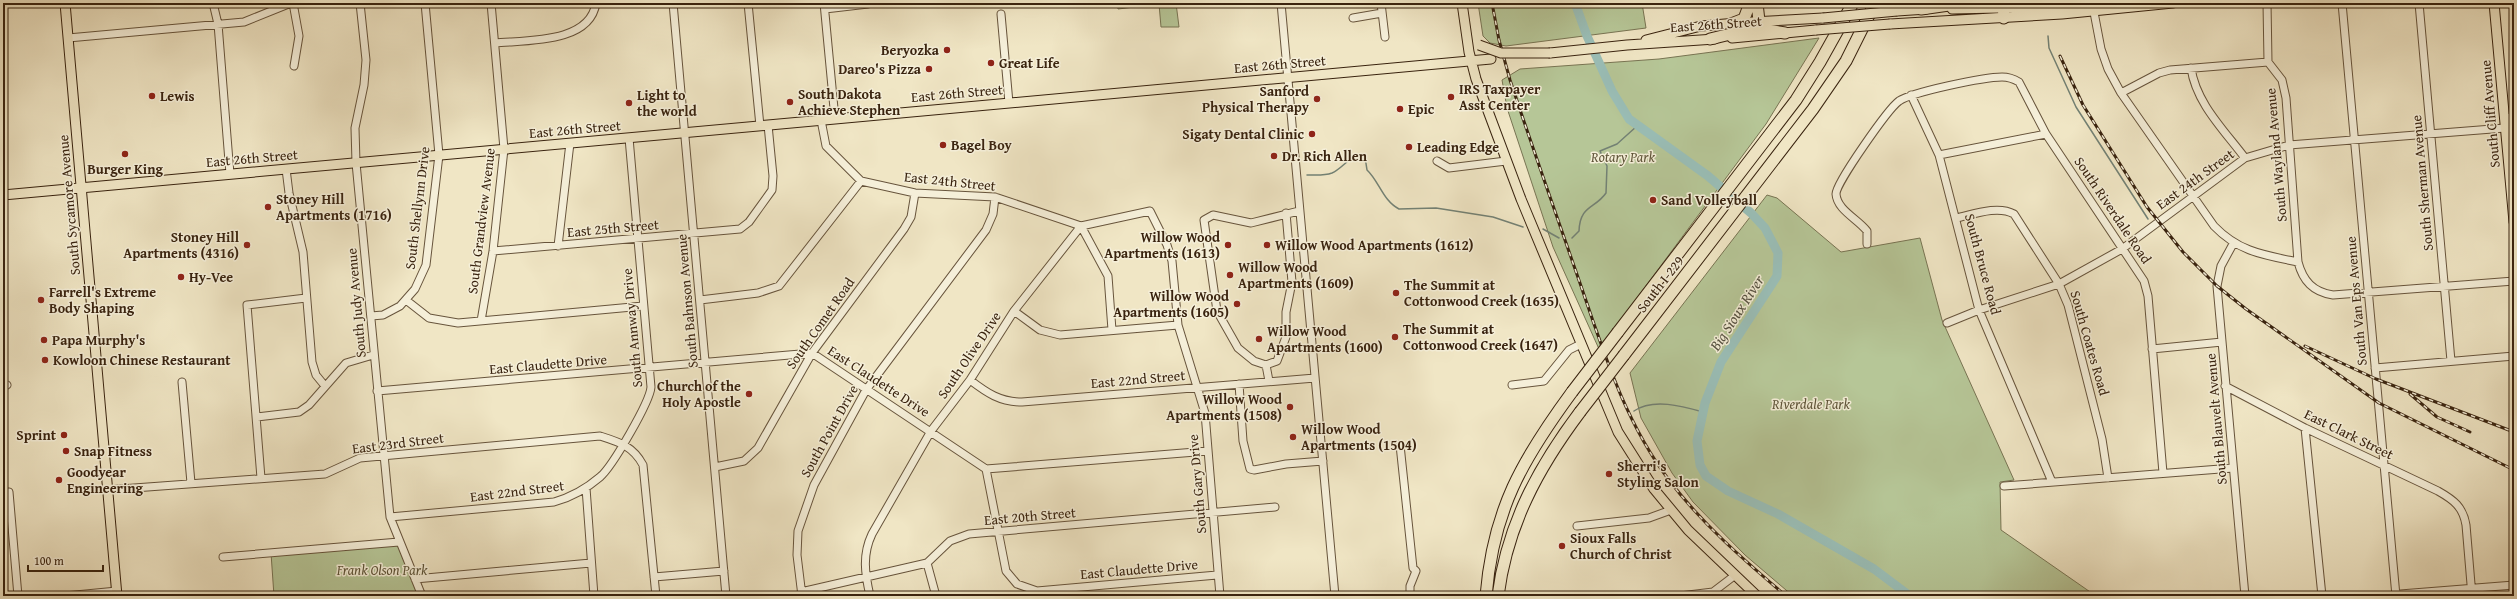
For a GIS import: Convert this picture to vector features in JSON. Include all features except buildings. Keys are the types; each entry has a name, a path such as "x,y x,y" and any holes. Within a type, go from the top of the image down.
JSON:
{"highway":[{"path":"1750,3 1755,24"},
{"path":"1731,24 1744,19 1750,3"},
{"path":"1710,39 1748,32 1755,24 1757,3"},
{"name":"South I-229","path":"1486,596 1494,540 1514,483 1533,447 1572,392 1749,162 1807,83 1853,3"},
{"name":"South I-229","path":"1498,596 1510,538 1524,502 1546,461 1580,412 1764,173 1834,78 1851,51 1875,3"},
{"path":"1921,9 1963,3"},
{"path":"1755,24 1785,33"}],"main road":[{"name":"South Sycamore Avenue","path":"65,3 117,594"},
{"path":"1462,3 1471,61 1506,161 1618,432 1642,472 1670,510 1734,576 1757,596"},
{"name":"East 26th Street","path":"1627,45 1679,31 1731,24 1755,24 1921,9 2118,8 2173,3"},
{"name":"South Cliff Avenue","path":"2494,3 2514,222"},
{"name":"East 26th Street","path":"3,196 684,132 1471,61 1627,45 1890,24 2007,9"},
{"path":"1466,36 1479,46 1501,53 1550,53"}],"street":[{"path":"213,3 218,24 230,174"},
{"path":"68,38 244,22 292,3 299,36 294,66"},
{"name":"South Judy Avenue","path":"360,3 366,66 364,85 355,126 356,163 383,455 390,518 422,596"},
{"name":"South Shellynn Drive","path":"371,316 392,312 406,300 421,278 426,265 439,155 425,3"},
{"name":"South Grandview Avenue","path":"480,321 493,251 504,149 491,3"},
{"path":"494,43 559,37 579,30 590,19 596,3"},
{"name":"South Bahnson Avenue","path":"673,3 726,596"},
{"name":"East 25th Street","path":"493,251 740,229 749,222 772,190 773,176 764,125 748,3"},
{"path":"1280,3 1335,596"},
{"path":"1381,3 1385,37"},
{"path":"2122,94 2159,73 2191,68 2268,62 2267,3"},
{"name":"South Van Eps Avenue","path":"2342,3 2396,595"},
{"name":"South Sherman Avenue","path":"2419,3 2451,361"},
{"path":"835,119 825,6 868,4"},
{"path":"2093,7 2101,49 2108,69 2122,94 2214,226 2233,244 2266,256 2298,262 2304,278 2317,291 2333,295 2444,285 2514,281"},
{"path":"1353,18 1382,13"},
{"path":"1001,14 1009,103"},
{"name":"South Wayland Avenue","path":"2268,62 2280,76 2284,87 2298,262"},
{"path":"2191,68 2193,82 2198,95 2245,158"},
{"name":"South Riverdale Road","path":"1911,95 1994,78 2012,78 2019,82 2046,134 2139,273 2146,288 2163,473"},
{"path":"1868,244 1867,231 1839,204 1837,189 1844,175 1891,108 1911,95"},
{"name":"South Bruce Road","path":"1911,95 1939,155 1957,218 1979,310 2052,482"},
{"path":"2504,118 2514,117"},
{"path":"700,300 758,293 779,286 861,181 826,146 821,120"},
{"name":"East 24th Street","path":"1947,323 1979,310 2059,284 2122,248 2245,158 2289,145 2505,128"},
{"path":"1939,155 2046,134"},
{"name":"South Annway Drive","path":"623,443 650,395 649,368 629,138"},
{"path":"558,246 570,143"},
{"path":"1437,161 1449,168 1506,161"},
{"path":"286,169 290,200 303,252 312,362 316,375 325,386"},
{"name":"East 24th Street","path":"861,181 916,194 994,197 1081,226"},
{"name":"South Comet Road","path":"715,467 734,465 752,455 812,353 904,229 911,217 916,194"},
{"name":"South Point Drive","path":"801,594 797,555 802,516 814,485 866,390 986,230 993,214 994,197"},
{"name":"South Coates Road","path":"1957,218 1995,210 2008,211 2014,214 2059,284 2068,306 2102,439 2108,478"},
{"name":"South Gary Drive","path":"1081,226 1150,211 1172,261 1178,325 1196,388 1205,413 1217,575 1220,596"},
{"path":"1286,213 1292,282 1286,312 1286,338 1278,358 1266,365 1254,361 1238,348 1217,311 1204,220 1211,215 1251,223 1286,213 1300,211"},
{"path":"1081,226 1108,276 1112,330"},
{"name":"South Olive Drive","path":"870,596 866,578 865,562 868,543 931,431 970,380 1014,311 1081,226"},
{"name":"South Blauvelt Avenue","path":"2233,244 2217,277 2225,386 2245,596"},
{"path":"261,478 247,305 306,298"},
{"path":"406,300 429,318 458,322 643,306"},
{"path":"1014,311 1040,330 1060,335 1178,325"},
{"path":"2152,348 2222,342"},
{"path":"1512,384 1544,381 1569,350 1581,344"},
{"name":"East Claudette Drive","path":"377,391 812,353 986,469 1006,572 1017,584 1030,590 1217,575"},
{"path":"257,417 299,412 309,405 346,362 373,355"},
{"path":"2375,368 2514,356"},
{"path":"1266,365 1269,381"},
{"name":"East 22nd Street","path":"970,380 991,396 1012,402 1315,378"},
{"path":"182,382 191,483"},
{"path":"1239,384 1243,441 1250,468 1254,470 1286,464 1322,461"},
{"name":"East Clark Street","path":"2225,386 2305,428 2444,494 2461,507 2466,525 2472,592"},
{"path":"2305,428 2322,596"},
{"name":"East 23rd Street","path":"107,490 325,474 351,460 383,455 600,436 623,443"},
{"path":"623,443 638,457 645,473 656,596"},
{"name":"East 22nd Street","path":"390,518 554,502 572,497 602,476 623,443"},
{"path":"1400,445 1413,568 1416,571 1410,586 1410,596"},
{"path":"986,469 1208,451"},
{"path":"2004,486 2233,468"},
{"path":"586,488 594,596"},
{"path":"6,492 18,596"},
{"name":"East 20th Street","path":"927,563 946,544 959,537 1275,507"},
{"path":"1577,526 1649,518 1670,510"},
{"path":"223,557 399,542"},
{"path":"415,579 591,563"},
{"path":"801,594 927,563 936,596"},
{"path":"654,577 724,571"},
{"path":"1680,596 1713,592 1734,576"},
{"path":"2375,596 2472,592 2514,585"},
{"path":"65,596 117,594"}],"green space":[{"path":"1117,3 1176,3 1179,27 1161,27 1159,4 1118,9"},
{"path":"1478,3 1642,3 1646,28 1506,46 1490,43 1483,36"},
{"name":"Rotary Park","path":"1819,38 1766,124 1599,349 1553,247 1507,108 1502,80 1520,69 1659,59"},
{"name":"Riverdale Park","path":"1767,195 1777,198 1841,252 1920,238 1942,320 2014,480 2000,482 2001,530 2096,596 1793,596 1745,555 1693,502 1672,473 1641,418 1630,373"},
{"name":"Frank Olson Park","path":"399,542 422,596 274,596 271,553"}],"waterway":[{"name":"Big Sioux River","path":"1575,3 1587,36 1612,91 1629,119 1708,176 1751,213 1765,228 1778,253 1777,276 1721,362 1705,403 1697,441 1700,465 1706,476 1728,491 1778,514 1874,569 1910,596"},
{"path":"2048,36 2049,48 2076,107 2148,219"},
{"path":"1572,238 1579,231 1582,216 1585,212 1606,193 1607,166 1600,151 1617,144 1637,126"},
{"path":"1307,175 1329,174 1356,157 1365,157 1367,170 1389,201 1399,209 1436,208 1493,217 1523,227"},
{"path":"1543,229 1559,238"},
{"path":"1634,411 1650,405 1668,404 1703,412"}],"railway":[{"path":"1492,3 1499,40 1510,80 1607,362 1628,411 1654,458 1669,480 1695,512 1724,541 1786,596"},
{"path":"2060,56 2083,105 2147,207 2183,252 2217,286 2246,309 2379,403 2514,470"},
{"path":"2305,346 2376,379 2514,432"},
{"path":"2410,394 2437,417 2470,432"}],"place":[{"name":"Beryozka","path":"947,50"},
{"name":"Great Life","path":"991,63"},
{"name":"Dareo's Pizza","path":"929,69"},
{"name":"Lewis","path":"152,96"},
{"name":"IRS Taxpayer Asst Center","path":"1451,97"},
{"name":"Sanford Physical Therapy","path":"1317,99"},
{"name":"South Dakota Achieve Stephen","path":"790,102"},
{"name":"Light to the world","path":"629,103"},
{"name":"Epic","path":"1400,109"},
{"name":"Sigaty Dental Clinic","path":"1312,134"},
{"name":"Bagel Boy","path":"943,145"},
{"name":"Leading Edge","path":"1409,147"},
{"name":"Burger King","path":"125,154"},
{"name":"Dr. Rich Allen","path":"1274,156"},
{"name":"Sand Volleyball","path":"1653,200"},
{"name":"Stoney Hill Apartments (1716)","path":"268,207"},
{"name":"Stoney Hill Apartments (4316)","path":"247,245"},
{"name":"Willow Wood Apartments (1613)","path":"1228,245"},
{"name":"Willow Wood Apartments (1612)","path":"1267,245"},
{"name":"Willow Wood Apartments (1609)","path":"1230,275"},
{"name":"Hy-Vee","path":"181,277"},
{"name":"The Summit at Cottonwood Creek (1635)","path":"1396,293"},
{"name":"Farrell's Extreme Body Shaping","path":"41,300"},
{"name":"Willow Wood Apartments (1605)","path":"1237,304"},
{"name":"The Summit at Cottonwood Creek (1647)","path":"1395,337"},
{"name":"Willow Wood Apartments (1600)","path":"1259,339"},
{"name":"Papa Murphy's","path":"44,340"},
{"name":"Kowloon Chinese Restaurant","path":"45,360"},
{"name":"Church of the Holy Apostle","path":"749,394"},
{"name":"Willow Wood Apartments (1508)","path":"1290,407"},
{"name":"Sprint","path":"64,435"},
{"name":"Willow Wood Apartments (1504)","path":"1293,437"},
{"name":"Snap Fitness","path":"66,451"},
{"name":"Sherri's Styling Salon","path":"1609,474"},
{"name":"Goodyear Engineering","path":"59,480"},
{"name":"Sioux Falls Church of Christ","path":"1562,546"}]}
